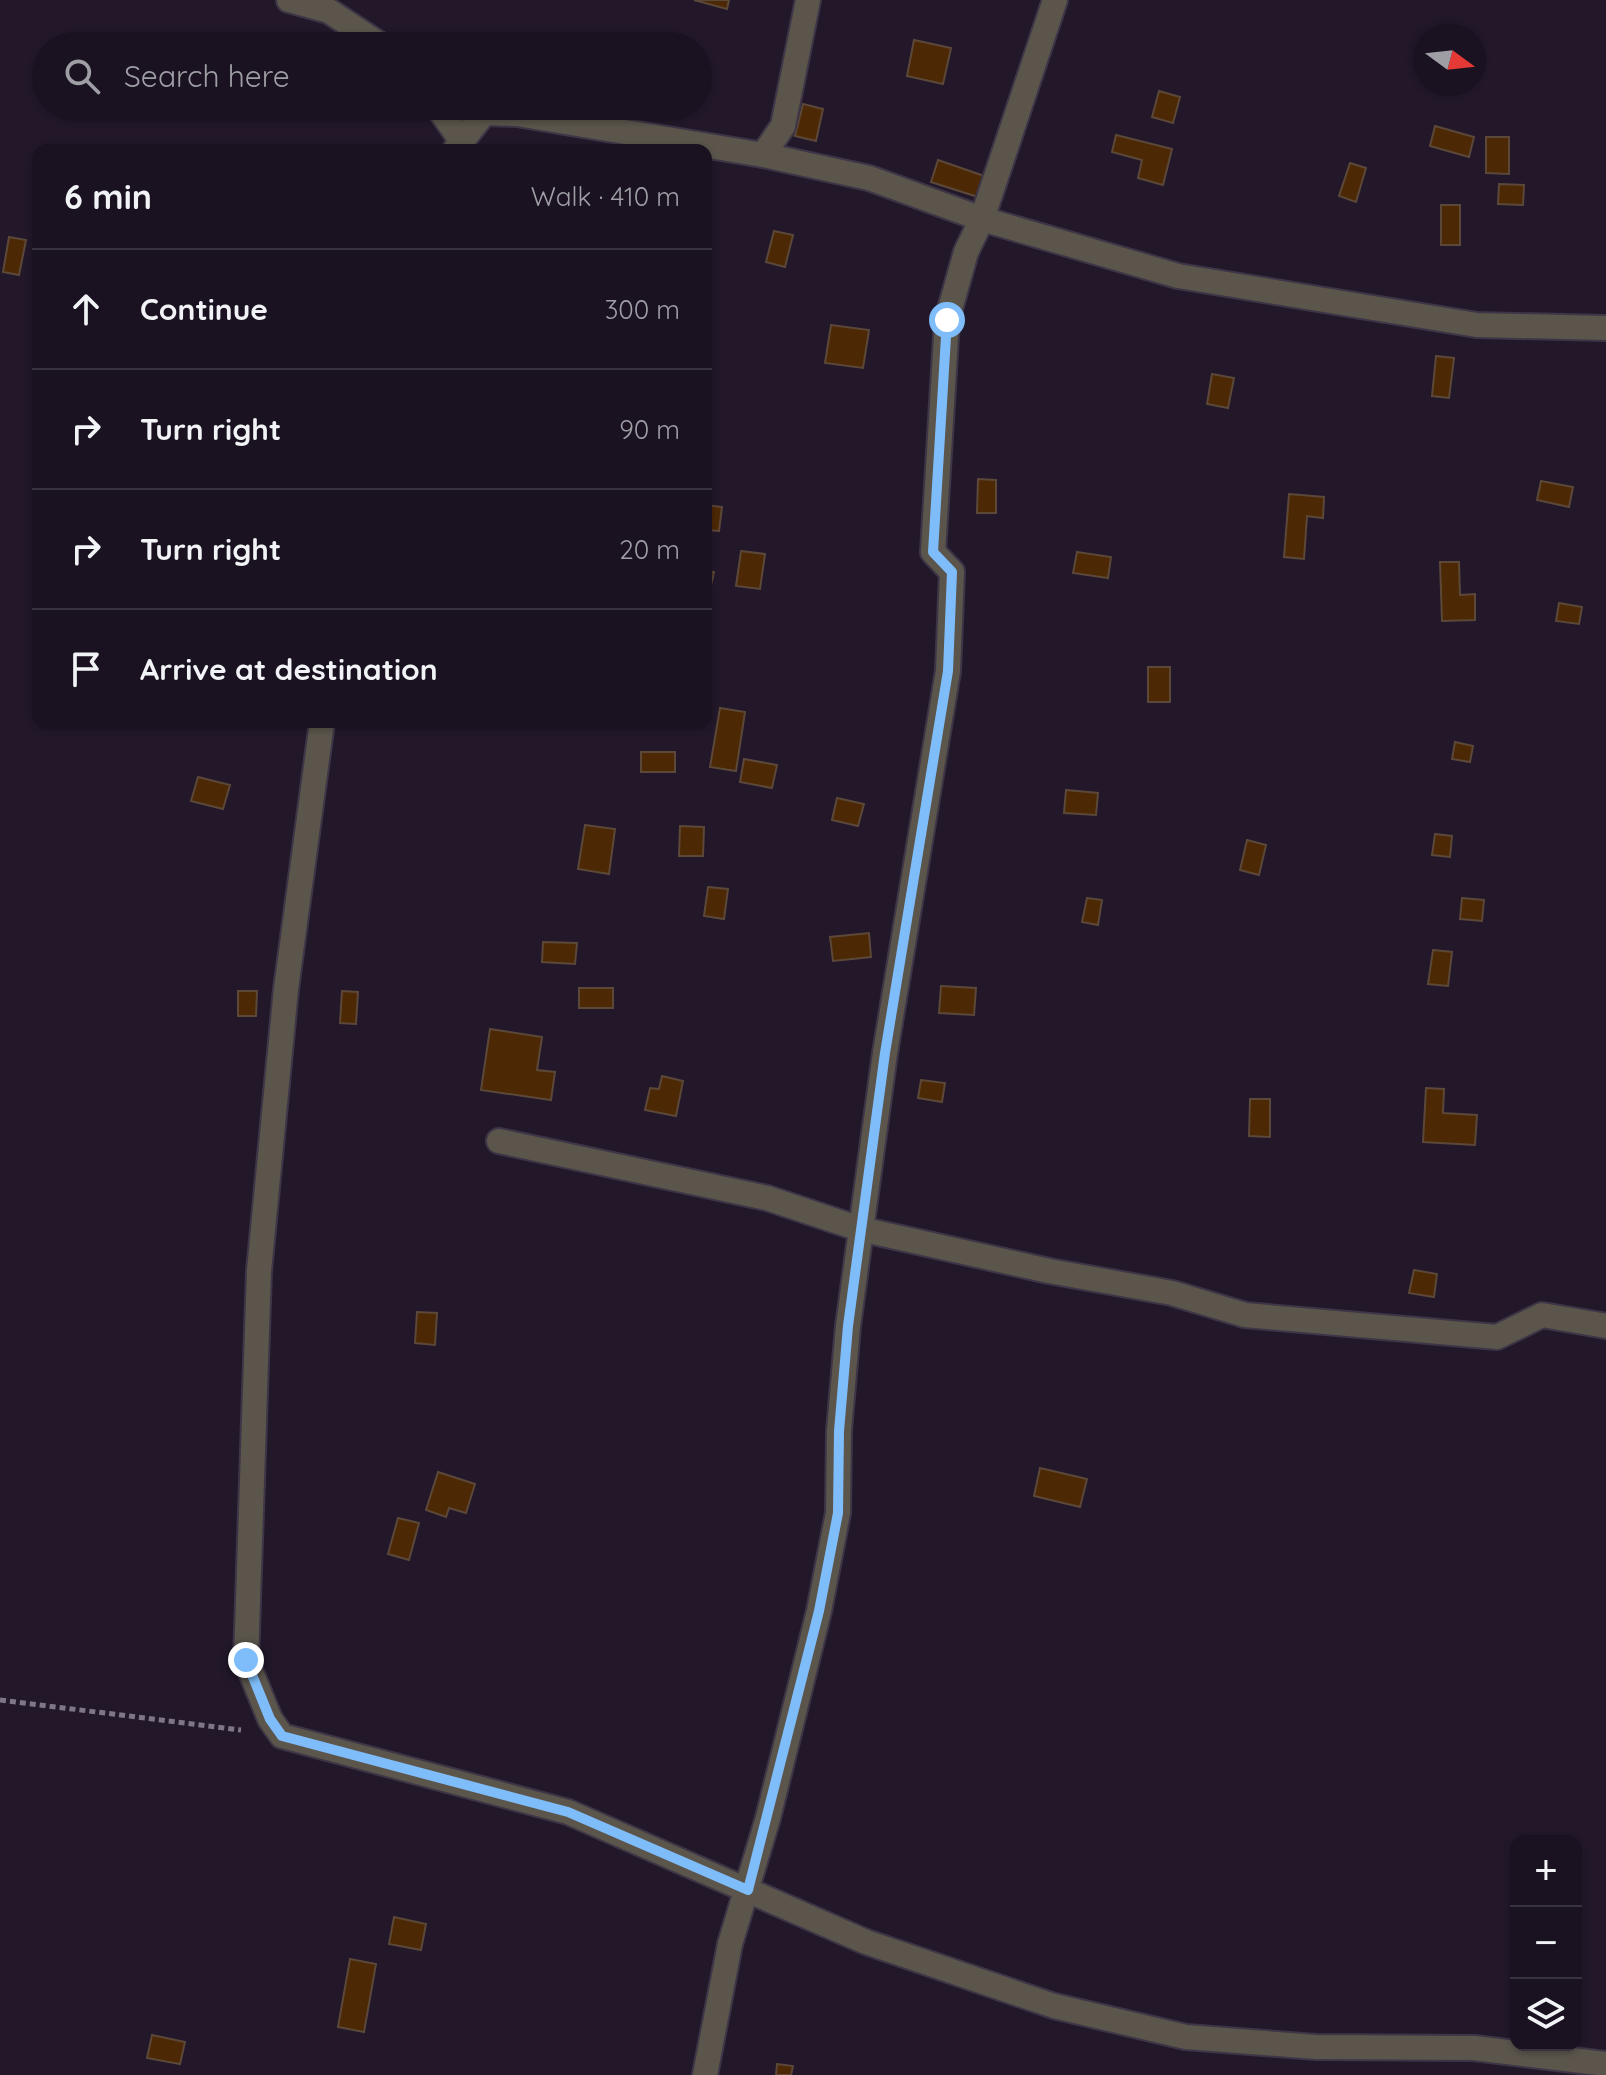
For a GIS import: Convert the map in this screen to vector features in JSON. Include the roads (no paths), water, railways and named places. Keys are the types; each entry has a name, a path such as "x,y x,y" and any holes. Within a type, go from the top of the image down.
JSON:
{"street":[{"path":"289,0 329,11 361,32"},
{"path":"763,155 783,126 808,0"},
{"path":"705,2075 730,1944 748,1890 819,1611 838,1513 839,1431 860,1229 948,671 952,572 933,552 947,320 966,252 982,219 1055,0"},
{"path":"445,120 457,144"},
{"path":"459,144 478,120"},
{"path":"553,120 697,144"},
{"path":"712,146 869,178 982,219 1178,276 1477,325 1606,328"},
{"path":"321,728 286,989 259,1271 246,1660 270,1719 282,1736 568,1812 866,1942 1054,2006 1186,2037 1316,2047 1474,2048 1606,2064"},
{"path":"499,1141 767,1198 860,1229 1049,1271 1172,1293 1245,1315 1497,1337 1542,1315 1606,1326"}]}
